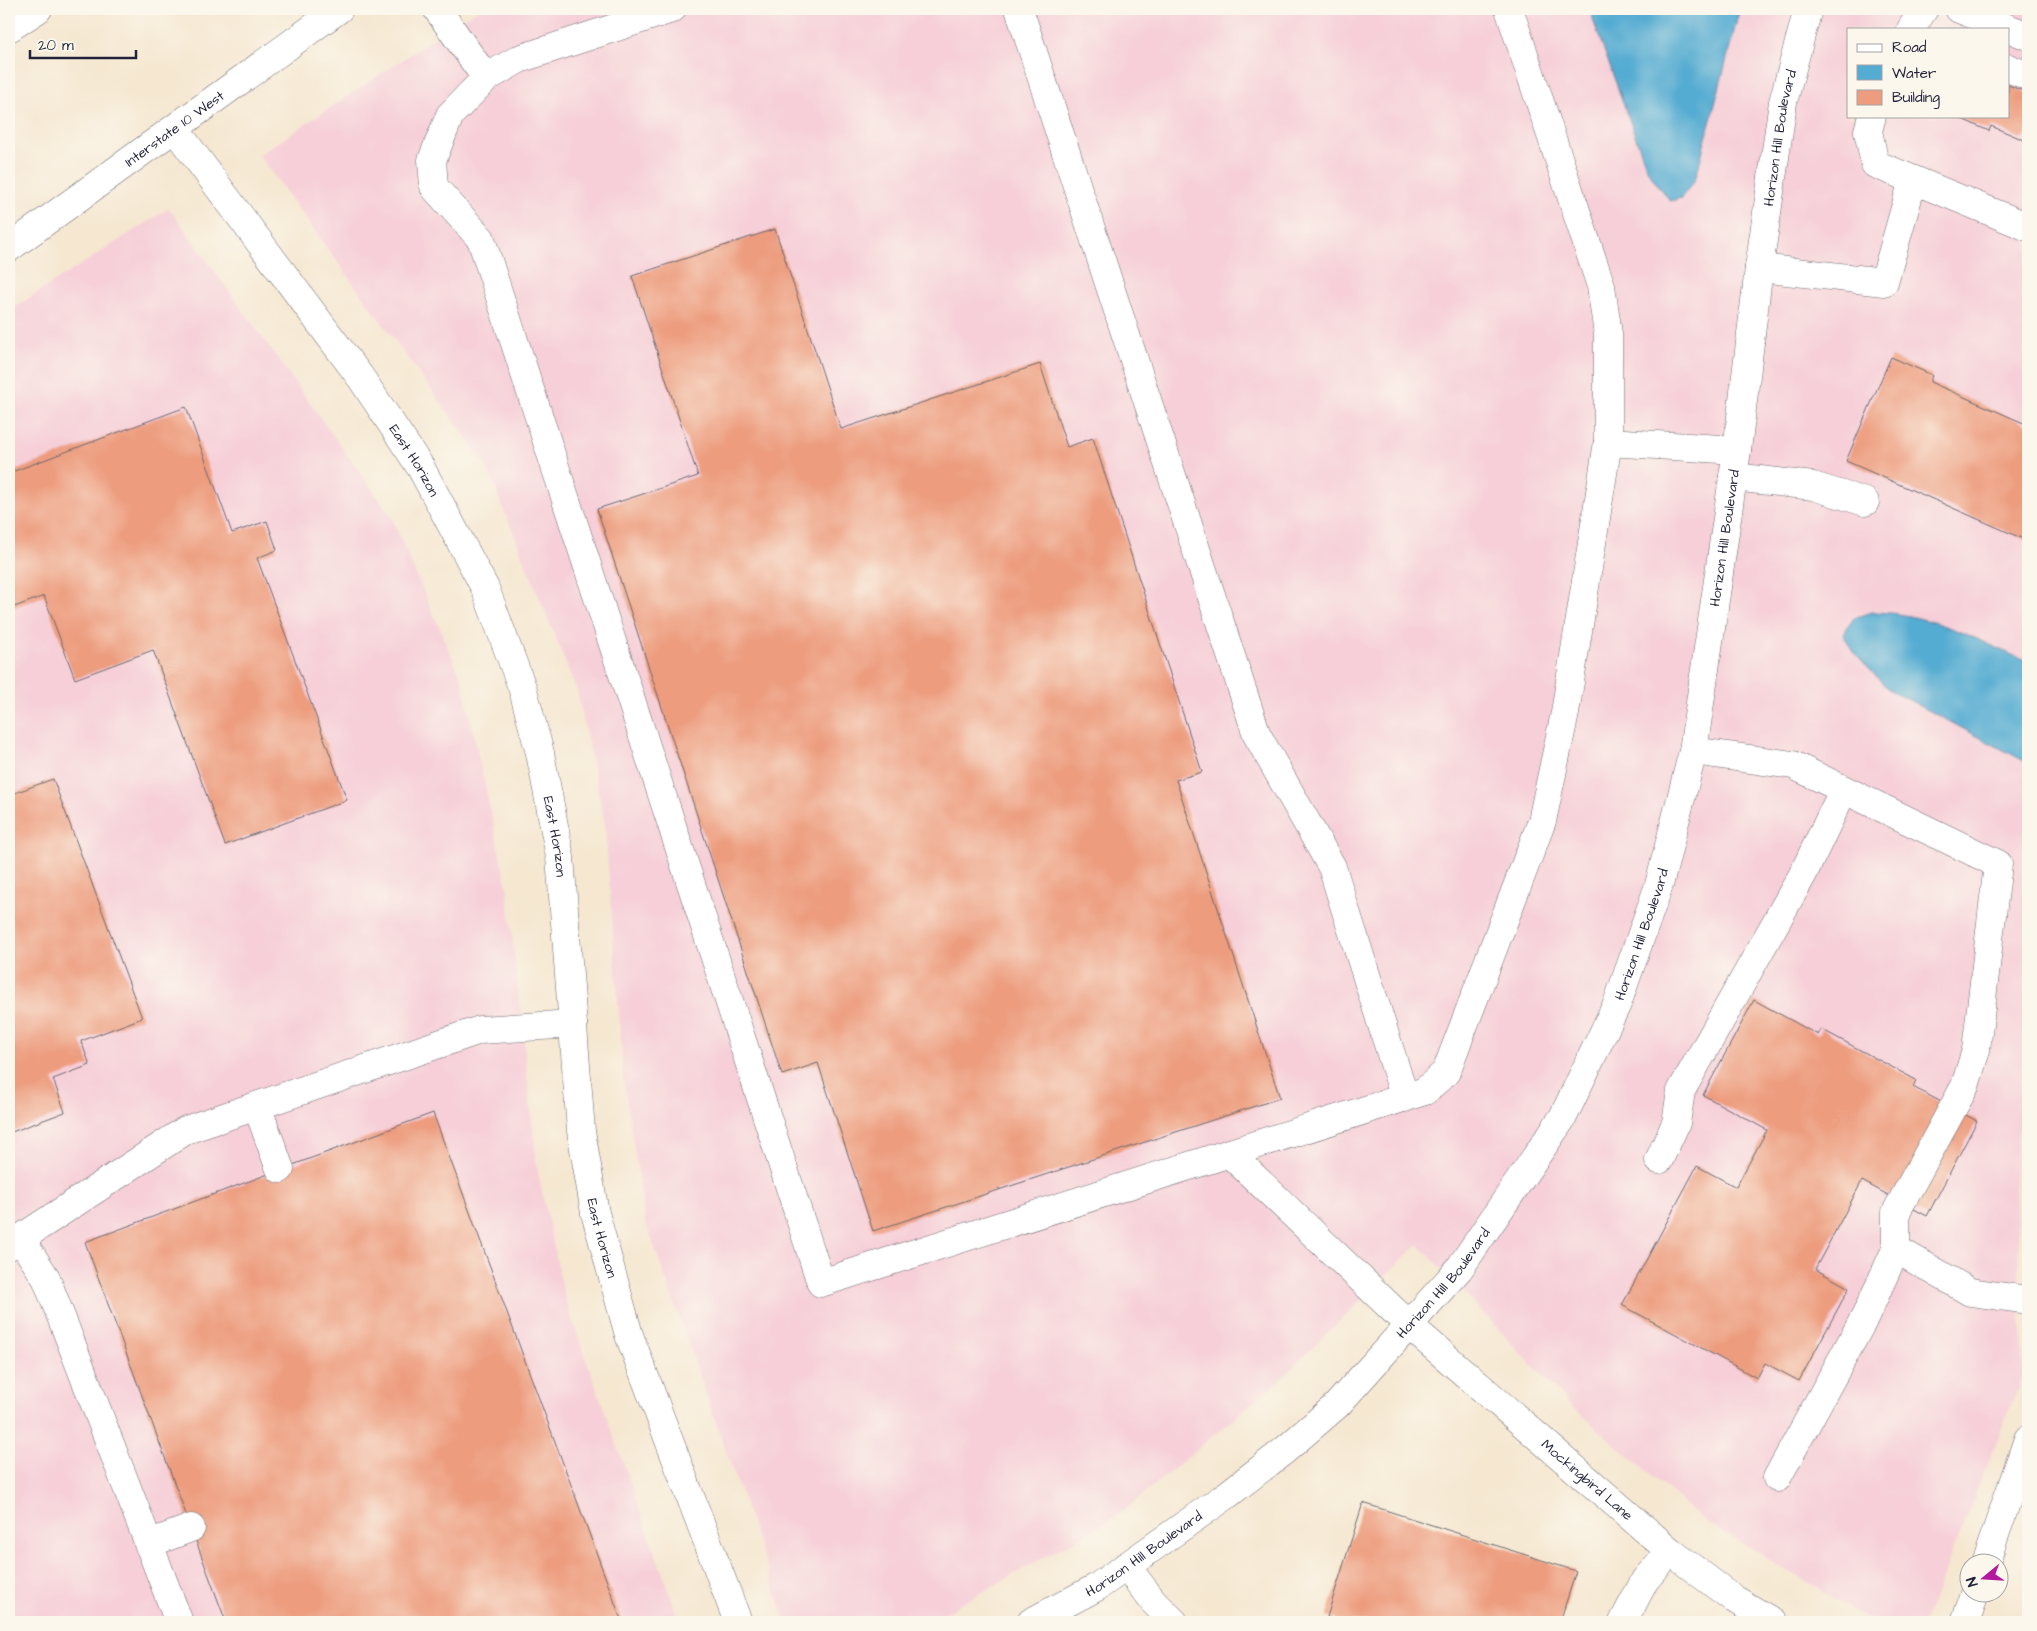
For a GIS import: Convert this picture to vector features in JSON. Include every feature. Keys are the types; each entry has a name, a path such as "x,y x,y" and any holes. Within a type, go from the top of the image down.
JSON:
{"main road":[{"path":"9,28 38,9"},
{"name":"Interstate 10 West","path":"9,248 339,9"},
{"path":"437,9 486,78"},
{"path":"672,9 519,58 486,78 450,115 432,160 434,187 481,239 822,1283 1405,1098 1425,1091 1446,1072 1542,821 1565,713 1608,442 1608,334 1601,286 1509,9"},
{"path":"1019,9 1257,735 1332,867 1405,1098"},
{"name":"Horizon Hill Boulevard","path":"1031,1622 1097,1587 1227,1495 1285,1450 1337,1405 1410,1326 1459,1269 1563,1117 1617,1004 1658,885 1693,751 1737,450 1759,268 1783,102 1808,9"},
{"path":"1912,28 1924,9"},
{"path":"1959,9 2008,28"},
{"path":"2010,29 2028,36"},
{"path":"2010,69 2028,76"},
{"path":"1871,118 1868,131 1875,164 2028,227"},
{"name":"East Horizon","path":"175,129 361,378 421,468 485,588 523,690 540,753 560,857 582,1131 595,1212 629,1335 738,1622"},
{"path":"1759,268 1884,282 1913,180"},
{"path":"1608,442 1737,450"},
{"path":"1733,478 1812,486 1865,502"},
{"path":"1693,751 1793,765 1843,791 1998,864 1976,1050 1965,1086 1896,1212 1896,1249 1866,1315 1777,1478"},
{"path":"1659,1160 1676,1123 1681,1090 1803,874 1843,791"},
{"path":"179,1622 46,1278 15,1242 186,1130 480,1030 573,1024"},
{"path":"257,1106 280,1169"},
{"name":"Mockingbird Lane","path":"1229,1153 1410,1326 1670,1551 1734,1599 1773,1622"},
{"path":"1896,1249 1970,1292 2028,1300"},
{"path":"1988,1554 2028,1439"},
{"path":"148,1544 191,1528"},
{"path":"1623,1622 1645,1580 1670,1551"},
{"path":"1126,1566 1153,1601 1174,1622"},
{"path":"1965,1622 1971,1604"}],"shaded area":[{"path":"479,9 2028,9 2028,1005 2026,1011 2015,1181 2024,1373 1924,1622 1874,1622 1706,1522 1572,1407 1418,1244 1282,1378 1116,1517 929,1622 786,1622 645,1220 624,1083 605,824 577,691 485,463 259,155"},
{"path":"169,208 390,514 462,680 507,887 537,1168 565,1300 680,1622 9,1622 9,311"}],"water":[{"path":"1589,9 1740,9 1695,180 1681,198 1671,201 1648,171"},
{"path":"1871,612 1892,613 1933,622 2028,662 2028,763 1888,689 1852,651 1843,634 1854,618"}],"building":[{"path":"2010,86 2028,93 2028,130 2024,140 1991,126 1989,131 1960,118 2010,118"},
{"path":"775,229 841,429 1040,364 1067,447 1093,438 1202,772 1176,780 1280,1098 873,1231 818,1063 782,1075 597,509 698,476 632,276"},
{"path":"1891,357 1932,375 1930,382 2028,425 2028,541 1846,461"},
{"path":"186,407 232,533 267,521 277,550 257,558 347,800 225,845 153,650 75,679 44,596 9,609 9,473"},
{"path":"53,779 142,1018 81,1041 90,1065 53,1079 65,1112 9,1133 9,795"},
{"path":"1754,1000 1818,1035 1821,1029 1916,1080 1913,1087 1977,1121 1927,1216 1862,1181 1815,1269 1849,1288 1799,1381 1765,1363 1757,1378 1622,1305 1697,1166 1736,1187 1767,1130 1703,1095"},
{"path":"433,1113 622,1622 226,1622 85,1242"},
{"path":"1363,1503 1576,1571 1560,1622 1343,1622 1327,1617"}]}
